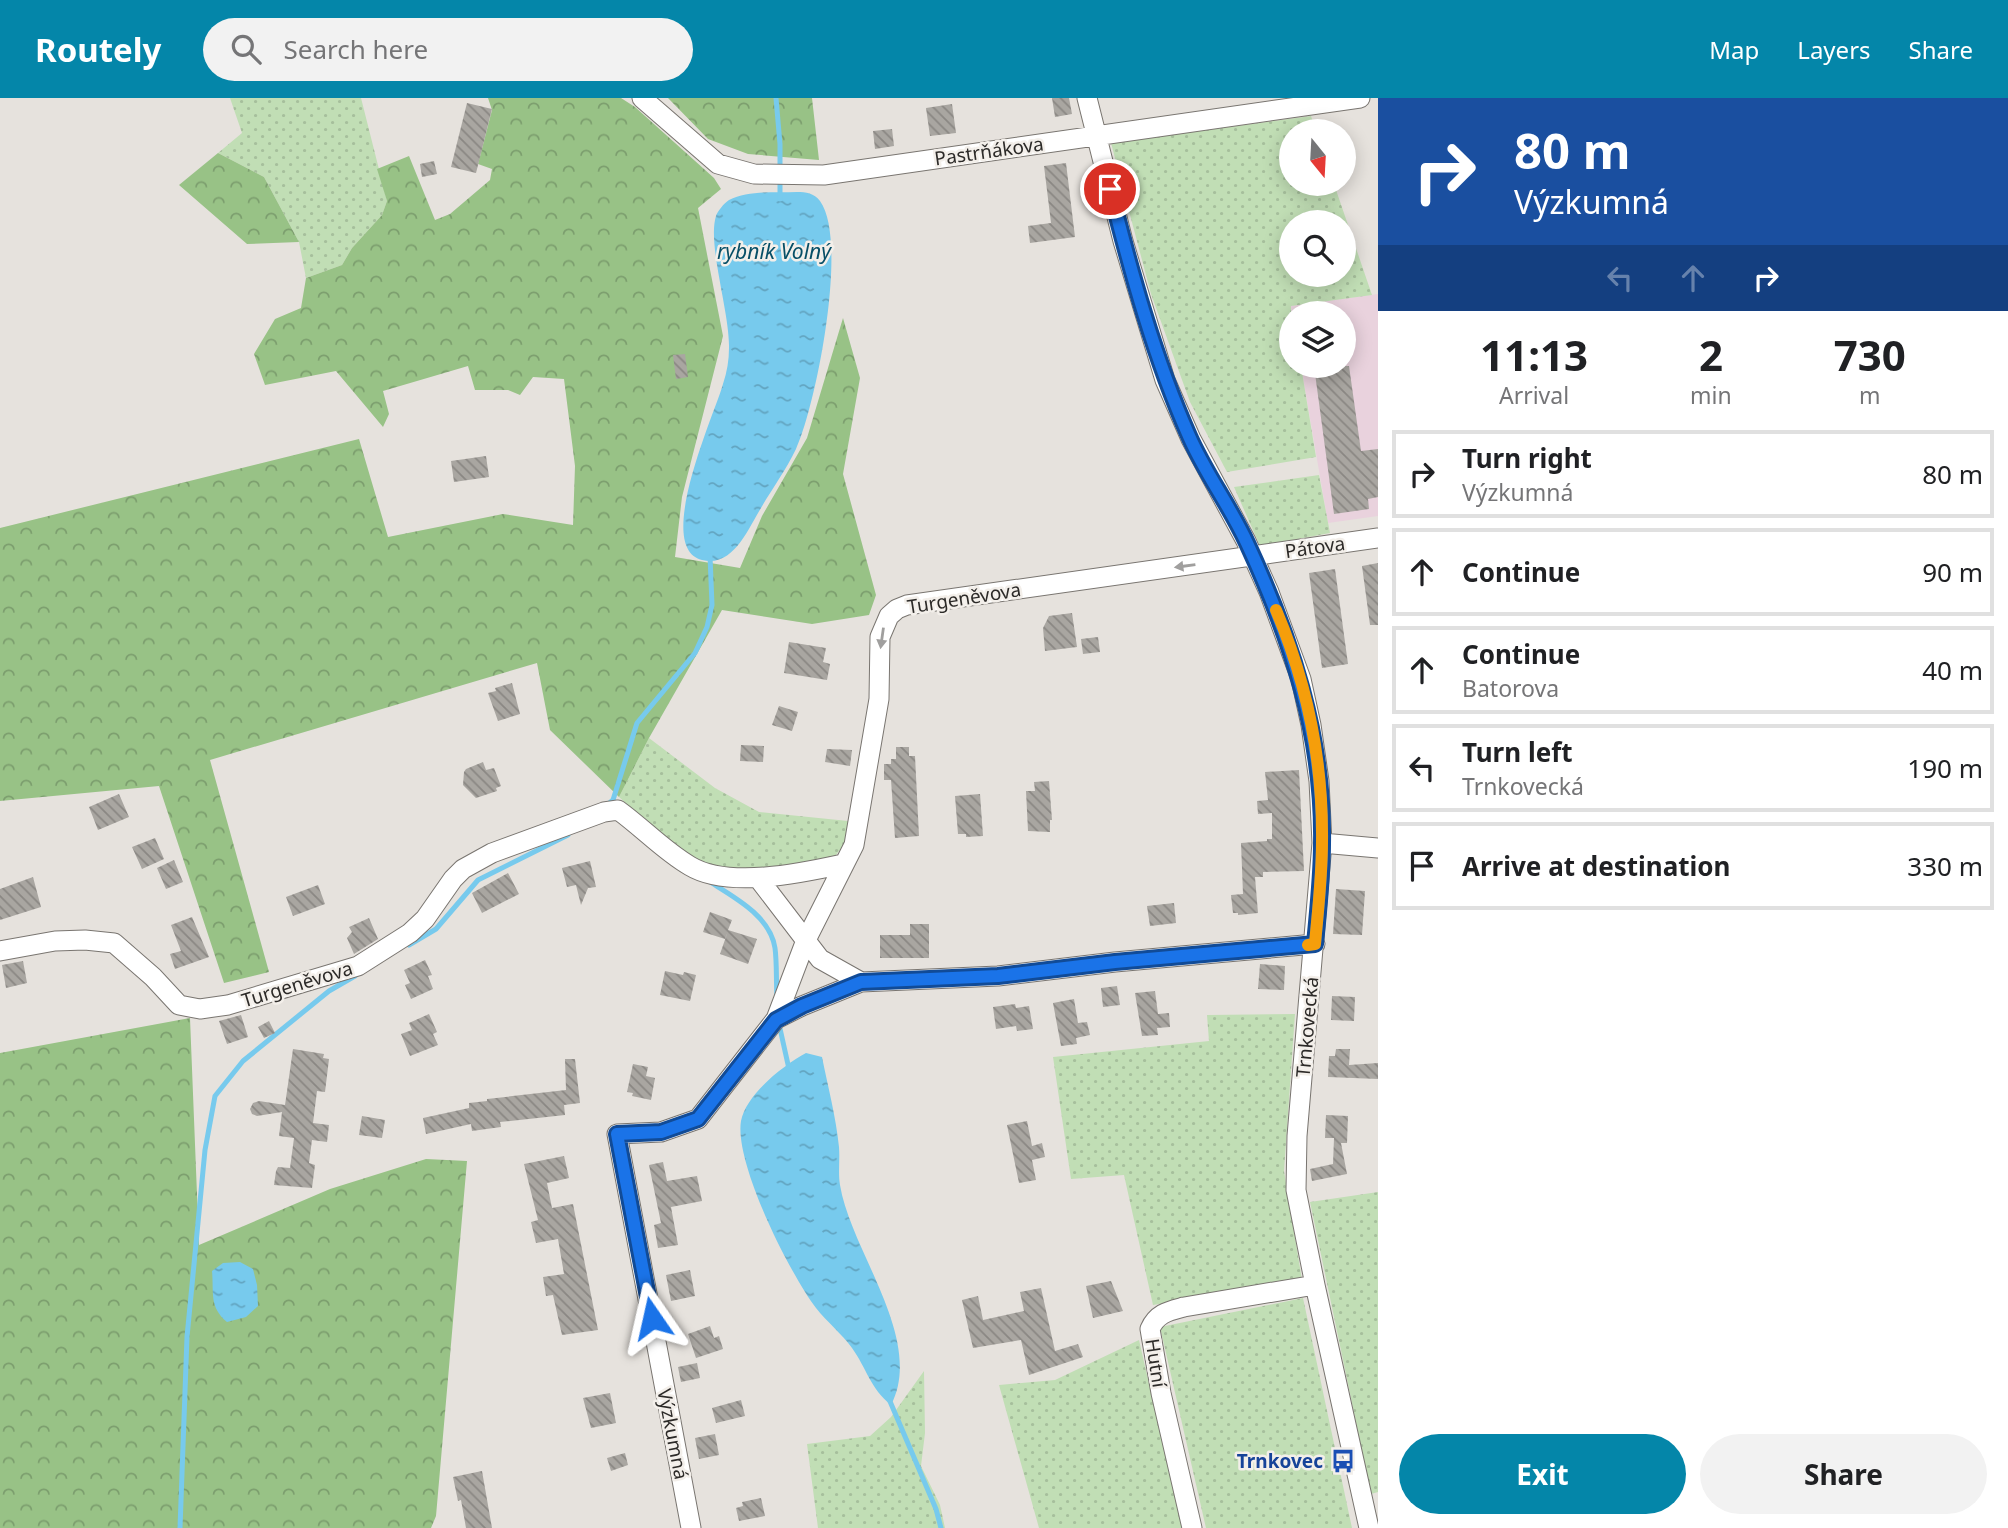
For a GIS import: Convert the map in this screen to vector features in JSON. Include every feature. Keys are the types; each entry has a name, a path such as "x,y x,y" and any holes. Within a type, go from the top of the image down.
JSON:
{"street":[{"name":"Pastrňákova","path":"642,98 718,164 754,174 824,175 1360,98"},
{"name":"Trnkovecká","path":"1087,98 1123,241 1165,380 1191,439 1253,556 1284,628 1301,678 1320,781 1322,843 1296,1166 1298,1203 1315,1284 1371,1503 1369,1528"},
{"name":"Pátova","path":"1253,556 1378,538"},
{"name":"Turgeněvova","path":"843,864 854,845 879,699 880,637 892,612 907,605 1253,556"},
{"name":"Turgeněvova","path":"0,951 55,941 114,943 153,977 179,1005 200,1009 228,1005 358,965 410,933 425,919 463,869 492,853 618,810 640,826 661,847 704,873 758,878"},
{"path":"1322,843 1378,848"},
{"path":"758,878 843,864"},
{"name":"Výzkumná","path":"691,1528 617,1134 661,1132 698,1119 776,1020 806,940 843,864"},
{"path":"758,878 820,958 861,982"},
{"path":"776,1020 802,1006 861,982 998,976 1115,962 1315,944"},
{"name":"Hutní","path":"1192,1528 1161,1393 1150,1329 1154,1320 1164,1312 1184,1307 1315,1284"}],"shaded area":[{"path":"1378,294 1378,516 1328,523 1303,378 1356,378 1356,301 1327,301"}],"green space":[{"path":"230,98 361,98 387,201 382,215 352,248 342,265 306,278 299,242 264,177 218,153 242,133"},
{"path":"488,98 621,98 635,107 714,178 721,189 698,208 723,336 682,497 675,557 740,568 762,516 807,438 843,318 860,378 843,474 876,595 869,615 812,624 722,610 649,738 619,797 550,730 537,663 210,760 269,972 224,983 159,786 0,801 0,528 359,439 388,537 503,514 573,525 575,466 564,379 533,377 520,395 508,390 475,390 468,366 383,391 389,414 383,427 336,371 265,385 254,354 275,319 301,308 306,278 342,265 352,248 382,215 387,201 377,169 409,156 435,220 450,214 490,180 492,169 478,164 492,110"},
{"path":"668,98 812,98 819,160 748,154 708,139"},
{"path":"1311,116 1312,119 1289,119"},
{"path":"1279,120 1279,196 1338,196 1343,210 1279,210 1279,287 1356,287 1356,248 1372,295 1328,301 1279,301 1279,378 1303,378 1316,457 1227,472 1190,402 1151,294 1111,143"},
{"path":"218,153 264,177 299,242 247,244 179,185"},
{"path":"1319,475 1330,533 1260,546 1234,487"},
{"path":"649,738 715,788 759,812 848,821 847,841 831,861 756,873 703,866 674,847 619,797"},
{"path":"1295,1014 1284,1171 1302,1280 1153,1305 1124,1175 1071,1179 1053,1057 1209,1041 1207,1015"},
{"path":"190,1018 199,1245 330,1189 426,1159 467,1161 436,1516 431,1528 0,1528 0,1053"},
{"path":"1378,1192 1378,1492 1371,1494 1310,1202"},
{"path":"1303,1298 1352,1528 1206,1528 1160,1327"},
{"path":"1139,1340 1182,1528 1039,1528 999,1385 1055,1380"},
{"path":"924,1371 925,1433 921,1466 940,1505 945,1528 818,1528 807,1444 870,1436 891,1417"}],"water":[{"name":"rybník Volný","path":"797,192 810,194 820,201 828,221 831,250 826,324 812,398 796,449 745,536 731,553 713,561 702,560 689,550 683,532 691,478 724,380 729,357 726,317 714,244 716,216 725,203 736,197"},
{"path":"806,1053 822,1057 836,1124 839,1180 847,1211 893,1324 899,1352 899,1379 891,1405 873,1385 852,1348 805,1292 766,1218 746,1163 741,1140 744,1111 767,1081"},
{"path":"240,1262 253,1269 258,1306 246,1317 227,1322 215,1305 212,1271 223,1263"}],"building":[{"path":"1052,98 1069,98 1072,114 1055,117"},
{"path":"467,103 492,109 476,173 451,167"},
{"path":"952,104 956,133 930,136 926,108"},
{"path":"892,129 894,146 875,149 873,131"},
{"path":"434,161 437,174 422,177 420,164"},
{"path":"1066,163 1075,237 1030,243 1028,226 1051,223 1044,166"},
{"path":"685,354 688,377 676,379 673,355"},
{"path":"1316,378 1351,378 1361,451 1378,449 1378,497 1368,499 1369,509 1334,514"},
{"path":"486,456 489,477 454,482 451,461"},
{"path":"1378,563 1378,625 1370,625 1362,566"},
{"path":"1335,569 1348,664 1322,668 1309,573"},
{"path":"1072,613 1077,647 1045,651 1043,628 1049,616"},
{"path":"1098,637 1100,652 1083,654 1081,639"},
{"path":"789,642 826,648 823,662 830,664 827,680 784,673"},
{"path":"512,683 520,714 498,721 488,693"},
{"path":"779,706 798,712 792,731 772,725"},
{"path":"741,745 764,746 763,762 740,761"},
{"path":"896,747 909,747 909,756 915,756 919,836 895,838 891,780 884,780 884,764 891,764 891,759 896,759"},
{"path":"827,749 852,750 850,766 825,762"},
{"path":"483,762 486,770 494,768 501,786 496,788 497,791 476,798 463,785 464,772"},
{"path":"1299,770 1304,871 1263,872 1263,877 1255,877 1258,913 1233,913 1231,895 1243,894 1241,843 1272,839 1272,813 1258,814 1257,801 1268,800 1265,772"},
{"path":"1049,781 1052,820 1050,832 1028,831 1026,791 1035,791 1034,782"},
{"path":"119,794 129,817 98,830 89,807"},
{"path":"980,794 983,836 966,837 966,834 958,834 955,796"},
{"path":"155,838 164,859 142,869 132,847"},
{"path":"174,860 183,882 166,889 157,868"},
{"path":"590,861 596,887 588,888 581,905 576,885 567,887 562,868"},
{"path":"508,873 519,894 482,913 472,893"},
{"path":"33,877 41,907 0,920 0,889"},
{"path":"318,885 325,904 293,916 286,897"},
{"path":"1336,889 1365,891 1362,935 1333,934"},
{"path":"1174,903 1176,923 1150,926 1147,906"},
{"path":"710,912 732,920 728,930 757,939 748,964 720,954 728,931 725,939 703,932"},
{"path":"192,917 209,957 175,969 170,954 181,951 171,925"},
{"path":"369,918 378,939 354,954 347,938 352,932 349,927"},
{"path":"910,924 929,924 929,958 880,958 880,935 910,935"},
{"path":"425,960 432,975 428,976 433,989 411,999 405,985 410,983 404,970"},
{"path":"23,961 27,983 6,988 2,965"},
{"path":"1260,964 1285,966 1284,990 1258,989"},
{"path":"665,971 696,975 690,1001 660,995"},
{"path":"1117,986 1120,1005 1103,1007 1101,988"},
{"path":"1155,991 1158,1014 1169,1013 1170,1027 1157,1028 1158,1035 1142,1036 1135,993"},
{"path":"1332,996 1355,997 1354,1021 1331,1020"},
{"path":"1074,999 1078,1023 1087,1022 1090,1035 1076,1038 1077,1044 1061,1046 1053,1003"},
{"path":"1015,1004 1016,1008 1029,1006 1033,1029 1017,1031 1016,1026 996,1029 993,1007"},
{"path":"429,1014 437,1032 433,1034 438,1045 410,1056 401,1034 412,1030 409,1023"},
{"path":"241,1015 248,1037 227,1044 219,1021"},
{"path":"269,1021 275,1033 264,1038 258,1027"},
{"path":"293,1049 324,1054 323,1058 329,1059 325,1092 317,1091 313,1123 329,1125 327,1142 312,1140 309,1163 315,1165 312,1188 274,1185 278,1167 290,1168 294,1138 279,1136 282,1112 257,1116 252,1114 250,1109 253,1103 259,1101 285,1105"},
{"path":"1336,1049 1350,1049 1349,1065 1378,1063 1378,1079 1328,1077 1329,1056 1335,1056"},
{"path":"565,1059 575,1059 580,1103 564,1105 565,1115 500,1122 501,1127 472,1131 471,1124 426,1134 423,1118 469,1108 469,1103 566,1090"},
{"path":"633,1064 648,1067 646,1076 655,1078 651,1100 632,1096 633,1093 627,1092"},
{"path":"1326,1115 1348,1116 1347,1143 1341,1143 1347,1174 1312,1181 1310,1169 1333,1164 1334,1138 1325,1138"},
{"path":"362,1116 385,1120 382,1138 359,1135"},
{"path":"1027,1121 1032,1146 1042,1143 1045,1157 1032,1160 1036,1180 1019,1183 1007,1125"},
{"path":"564,1156 569,1178 547,1183 552,1208 573,1204 598,1330 562,1335 553,1295 546,1296 543,1277 564,1274 558,1239 536,1243 531,1222 538,1220 524,1164"},
{"path":"663,1162 667,1181 697,1176 702,1201 671,1207 678,1245 658,1248 654,1225 661,1223 649,1165"},
{"path":"690,1270 695,1296 671,1301 666,1275"},
{"path":"1111,1281 1123,1311 1093,1318 1086,1286"},
{"path":"1041,1288 1055,1351 1078,1344 1083,1357 1029,1375 1021,1340 973,1348 962,1300 978,1296 983,1320 1024,1311 1020,1292"},
{"path":"710,1326 714,1338 719,1336 723,1349 696,1358 688,1334"},
{"path":"697,1363 700,1378 681,1382 678,1367"},
{"path":"610,1393 616,1423 591,1428 583,1398"},
{"path":"741,1400 745,1416 716,1423 712,1408"},
{"path":"715,1434 719,1455 699,1459 695,1438"},
{"path":"625,1453 628,1465 611,1471 607,1458"},
{"path":"482,1471 492,1528 466,1528 453,1477"},
{"path":"761,1498 765,1516 739,1521 736,1508 743,1506 742,1502"}],"waterway":[{"path":"776,98 780,144 780,199"},
{"path":"606,806 613,800 637,723 695,653 707,627 712,605 710,556"},
{"path":"409,945 436,929 478,880 568,835"},
{"path":"707,880 758,916 772,936 777,997"},
{"path":"180,1528 187,1337 205,1150 215,1096 243,1061 329,991 355,976"},
{"path":"779,1024 789,1069"},
{"path":"889,1399 936,1509 941,1528"}],"slow traffic":[{"path":"1276,610 1301,678 1320,781 1320,886 1315,944 1308,945"}],"place":[{"name":"Trnkovec","path":"1343,1461"}],"route":[{"path":"652,1318 617,1134 661,1132 698,1119 776,1020 802,1006 861,982 998,976 1115,962 1315,944 1322,811 1320,781 1301,678 1284,628 1246,541 1191,439 1165,380 1110,189"}]}
